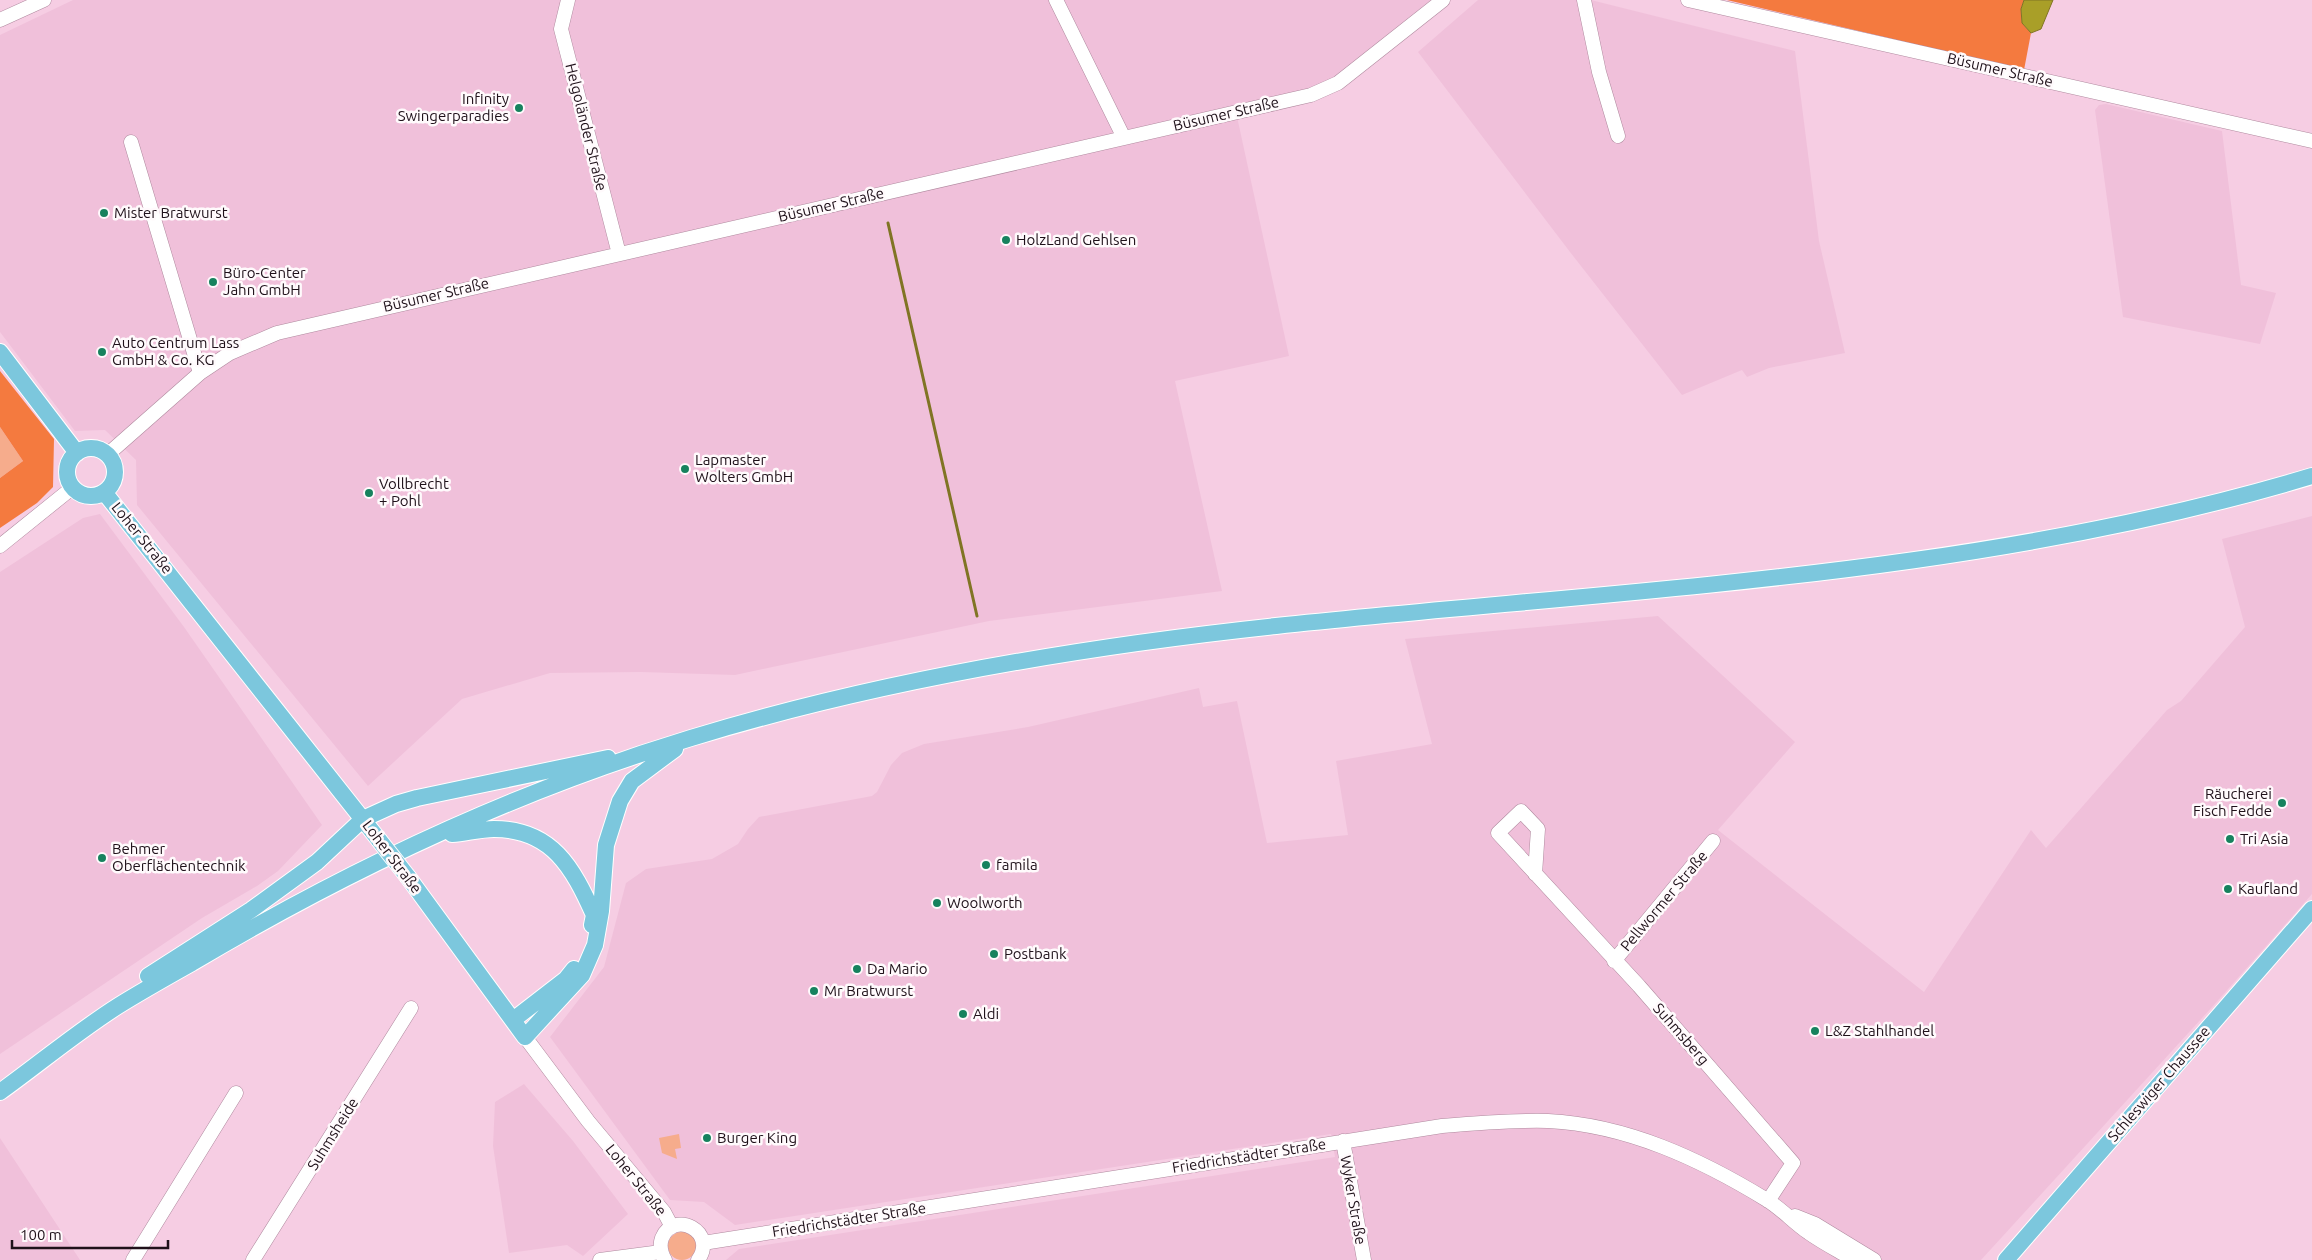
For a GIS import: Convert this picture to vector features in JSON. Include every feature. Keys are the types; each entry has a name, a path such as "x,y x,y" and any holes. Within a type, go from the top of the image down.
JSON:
{"main road":[{"path":"0,352 76,454"},
{"path":"90,449 107,455 112,462 114,475 109,487 104,492 89,496 72,488 67,471 72,458 76,454 90,449"},
{"path":"0,1092 116,1007 246,930 352,875 432,837 531,795 694,737 884,688 1048,657 1275,626 1753,579 1924,558 2065,536 2222,501 2312,476"},
{"name":"Loher Straße","path":"104,492 408,877 525,1037"},
{"path":"525,1037 582,975 595,945 601,911 606,845 620,801 632,781 694,737"},
{"path":"116,1007 146,978 251,910 317,862 363,819 396,804 417,798 669,745"},
{"path":"432,837 493,829 528,834 560,855 573,871 594,915 587,942 574,970 513,1020"},
{"name":"Schleswiger Chaussee","path":"2006,1260 2312,909"}],"street":[{"path":"0,20 44,0"},
{"name":"Helgoländer Straße","path":"568,0 561,29 619,254"},
{"path":"1056,0 1124,138"},
{"name":"Büsumer Straße","path":"107,455 200,373 230,353 258,340 286,331 1325,90 1356,70 1443,0"},
{"path":"1584,0 1599,72 1618,136"},
{"name":"Büsumer Straße","path":"1688,0 2312,141"},
{"path":"131,142 200,373"},
{"path":"0,546 72,488"},
{"name":"Pellwormer Straße","path":"1614,961 1713,841"},
{"name":"Suhmsberg","path":"1535,874 1639,986 1793,1163 1768,1200"},
{"name":"Suhmsheide","path":"253,1260 411,1008"},
{"name":"Loher Straße","path":"525,1037 588,1121 664,1212 672,1227"},
{"path":"132,1260 236,1093"},
{"name":"Friedrichstädter Straße","path":"703,1243 1442,1126 1503,1121 1549,1121 1588,1126 1634,1136 1678,1152 1768,1200 1808,1233 1854,1260"},
{"name":"Wyker Straße","path":"1343,1141 1364,1260"},
{"name":"Friedrichstädter Straße","path":"1780,1210 1815,1224 1874,1260"},
{"path":"600,1260 663,1256 660,1244 663,1236 672,1227 680,1225 694,1228 700,1235 703,1243 702,1254 698,1260"}],"shaded area":[{"path":"73,0 1443,0 1338,83 1236,112 1289,356 1175,381 1222,591 989,621 735,675 641,672 550,673 462,699 368,786 137,505 136,460 105,430 75,431 0,332 0,35"},
{"path":"1478,0 1591,0 1795,51 1819,241 1845,353 1769,368 1747,377 1742,370 1682,395 1570,252 1418,52"},
{"path":"1727,0 2024,0 2021,9 2022,23 2031,33 2024,70"},
{"path":"2024,0 2053,0 2041,29 2031,33 2022,23 2021,9"},
{"path":"2106,104 2222,131 2241,285 2276,293 2260,344 2123,317 2095,110 2099,105"},
{"path":"0,371 54,439 53,487 37,503 0,528 0,478 23,461 0,427"},
{"path":"0,427 23,461 0,478"},
{"path":"100,514 184,627 322,825 278,871 257,886 202,918 0,1054 0,572 83,518"},
{"path":"2312,516 2312,894 2213,1006 1981,1260 726,1260 739,1249 1335,1157 1331,1134 735,1225 704,1202 670,1200 550,1037 604,967 626,883 646,869 712,859 738,844 759,817 872,796 877,792 891,765 902,753 924,744 1028,727 1199,688 1203,707 1237,701 1267,843 1348,835 1336,761 1432,744 1405,639 1658,616 1795,742 1718,830 1924,992 2031,830 2046,848 2167,710 2181,701 2245,627 2222,539"},
{"path":"524,1084 573,1141 628,1214 583,1256 567,1245 509,1253 493,1146 495,1102"},
{"path":"679,1134 681,1148 675,1149 677,1159 662,1153 659,1138"},
{"path":"0,1138 80,1260 0,1260"},
{"path":"682,1232 692,1236 696,1246 692,1256 682,1260 672,1256 668,1246 672,1236"}],"waterway":[{"path":"888,223 977,616"}],"place":[{"name":"Infinity Swingerparadies","path":"519,108"},
{"name":"Mister Bratwurst","path":"104,213"},
{"name":"HolzLand Gehlsen","path":"1006,240"},
{"name":"Büro-Center Jahn GmbH","path":"213,282"},
{"name":"Auto Centrum Lass GmbH & Co. KG","path":"102,352"},
{"name":"Lapmaster Wolters GmbH","path":"685,469"},
{"name":"Vollbrecht + Pohl","path":"369,493"},
{"name":"Räucherei Fisch Fedde","path":"2282,803"},
{"name":"Tri Asia","path":"2230,839"},
{"name":"Behmer Oberflächentechnik","path":"102,858"},
{"name":"famila","path":"986,865"},
{"name":"Kaufland","path":"2228,889"},
{"name":"Woolworth","path":"937,903"},
{"name":"Postbank","path":"994,954"},
{"name":"Da Mario","path":"857,969"},
{"name":"Mr Bratwurst","path":"814,991"},
{"name":"Aldi","path":"963,1014"},
{"name":"L&Z Stahlhandel","path":"1815,1031"},
{"name":"Burger King","path":"707,1138"}]}
